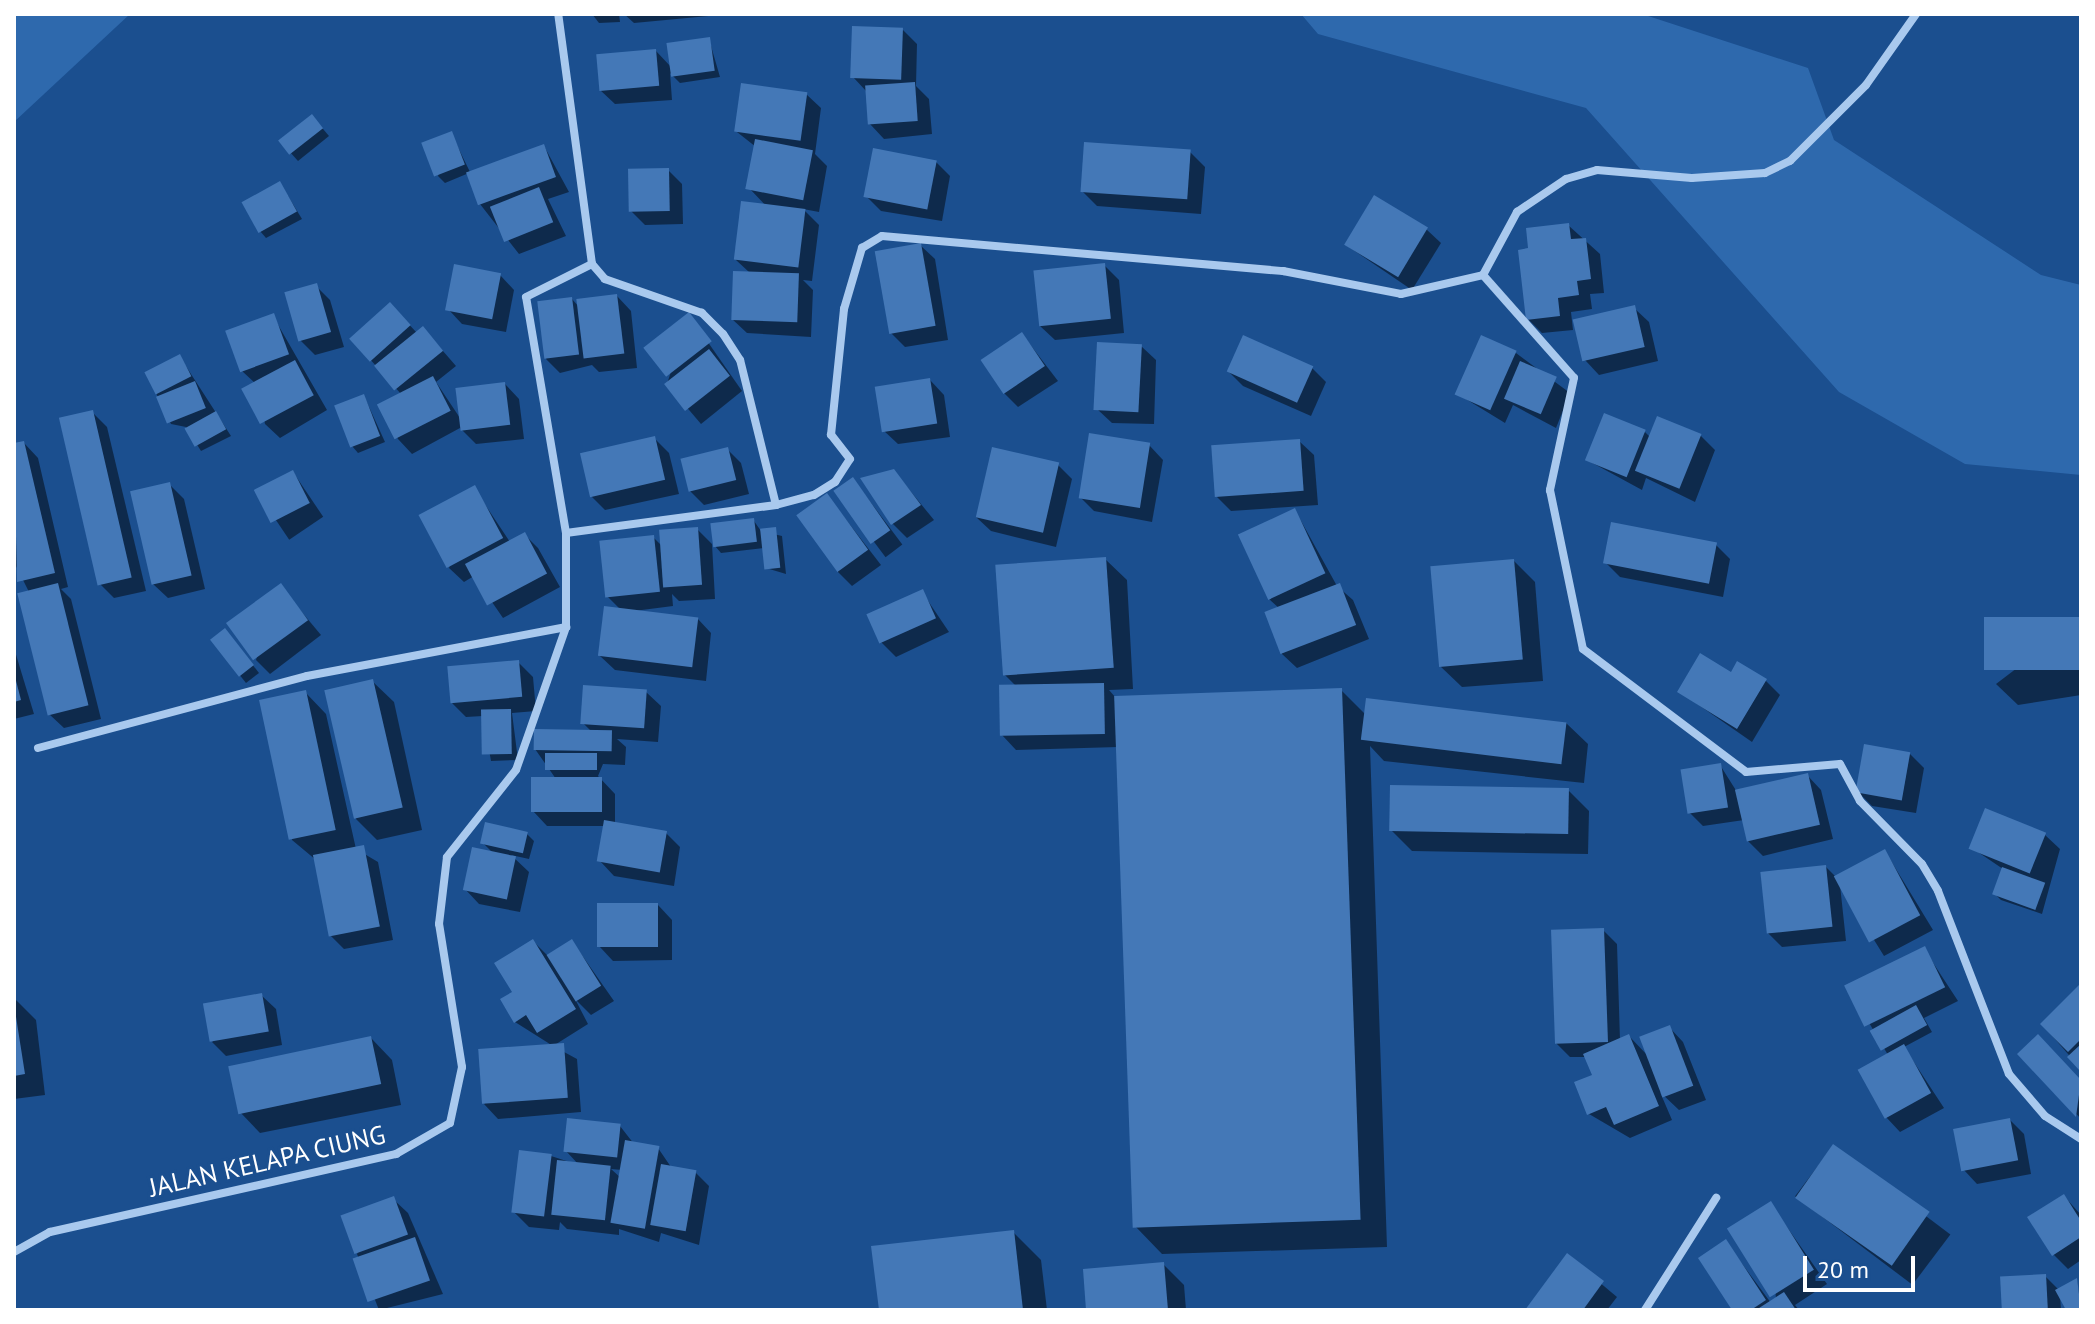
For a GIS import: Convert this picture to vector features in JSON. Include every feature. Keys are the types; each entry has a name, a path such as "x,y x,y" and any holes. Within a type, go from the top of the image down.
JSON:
{"street":[{"path":"558,14 592,264 605,279 702,313 723,334 740,360 776,505"},
{"path":"566,533 776,505 835,482 850,459 831,435 844,309 862,248 882,236 1283,271 1401,294 1483,275 1517,212 1566,179 1597,170 1692,178 1765,173 1790,161 1866,85 1916,14"},
{"name":"JALAN KELAPA CIUNG","path":"14,1252 50,1232 396,1154 450,1123 462,1067 439,924 447,857 516,770 566,627 566,533 526,297 592,264"},
{"path":"1483,275 1574,378 1550,490 1583,649 1746,772 1840,764 1860,801 1922,864 1938,891 2009,1074 2045,1116 2081,1139"},
{"path":"38,748 307,676 566,627"},
{"path":"1645,1310 1716,1198"}],"shaded area":[{"path":"14,14 130,14 14,122"},
{"path":"1301,14 1642,14 1808,68 1834,140 2041,275 2081,285 2081,475 1965,464 1839,392 1586,108 1318,34"}],"building":[{"path":"852,26 903,28 901,80 850,78"},
{"path":"710,37 715,71 671,77 666,43"},
{"path":"656,49 659,86 599,91 596,54"},
{"path":"915,82 918,121 868,124 865,85"},
{"path":"741,83 807,92 801,141 734,132"},
{"path":"312,114 323,128 289,155 278,140"},
{"path":"452,131 465,165 434,176 421,143"},
{"path":"755,139 813,150 803,200 745,189"},
{"path":"1084,142 1191,149 1187,199 1081,192"},
{"path":"544,144 556,177 478,205 466,172"},
{"path":"873,148 937,160 927,209 863,197"},
{"path":"669,168 670,211 629,212 628,169"},
{"path":"280,181 297,212 258,233 242,202"},
{"path":"539,187 553,222 504,242 490,207"},
{"path":"1374,195 1428,227 1398,277 1344,245"},
{"path":"741,201 806,209 798,267 734,260"},
{"path":"1569,223 1571,239 1586,238 1591,279 1577,281 1579,295 1558,298 1560,316 1526,320 1518,250 1528,248 1526,228"},
{"path":"921,243 936,326 889,334 875,251"},
{"path":"1105,263 1111,319 1039,326 1033,271"},
{"path":"454,264 501,273 492,319 445,310"},
{"path":"733,271 799,273 797,322 731,320"},
{"path":"317,283 331,332 298,341 284,292"},
{"path":"617,294 624,354 584,359 576,299"},
{"path":"572,297 579,355 544,359 537,301"},
{"path":"390,302 411,325 370,362 349,339"},
{"path":"1635,305 1645,347 1582,361 1573,319"},
{"path":"689,312 712,341 666,377 643,348"},
{"path":"274,313 289,354 240,372 225,331"},
{"path":"423,326 443,351 394,391 374,366"},
{"path":"1022,332 1045,366 1003,394 981,360"},
{"path":"1243,335 1313,366 1297,403 1227,372"},
{"path":"1481,335 1517,351 1490,410 1455,394"},
{"path":"1097,342 1142,344 1138,412 1093,410"},
{"path":"709,349 730,376 685,411 664,384"},
{"path":"180,354 191,376 156,394 144,372"},
{"path":"295,360 314,395 260,424 241,389"},
{"path":"1520,361 1557,377 1541,414 1504,399"},
{"path":"433,376 451,411 395,439 377,405"},
{"path":"930,378 937,423 882,432 875,387"},
{"path":"195,381 206,408 167,424 156,397"},
{"path":"505,382 510,425 461,431 455,388"},
{"path":"364,394 380,436 350,447 334,405"},
{"path":"93,410 132,578 98,585 59,418"},
{"path":"216,411 226,429 195,447 185,428"},
{"path":"1604,413 1646,430 1627,477 1585,460"},
{"path":"1657,416 1702,434 1679,489 1635,471"},
{"path":"1089,433 1150,443 1140,508 1079,498"},
{"path":"655,436 665,480 590,497 580,453"},
{"path":"1300,439 1304,491 1215,497 1211,445"},
{"path":"24,441 55,573 17,582 14,443"},
{"path":"728,447 736,480 689,492 680,459"},
{"path":"992,447 1059,463 1043,533 976,517"},
{"path":"894,469 921,505 891,525 860,478"},
{"path":"293,470 310,503 271,523 254,490"},
{"path":"853,477 890,530 871,544 833,491"},
{"path":"170,482 192,576 152,585 130,491"},
{"path":"475,485 503,538 447,568 418,515"},
{"path":"827,493 868,550 837,572 796,515"},
{"path":"1295,508 1325,573 1268,600 1238,535"},
{"path":"754,518 757,542 713,547 710,523"},
{"path":"1611,522 1717,543 1709,584 1603,563"},
{"path":"698,527 702,585 663,588 659,530"},
{"path":"776,527 780,568 764,569 760,529"},
{"path":"525,532 547,573 487,605 465,564"},
{"path":"654,535 660,592 605,597 599,541"},
{"path":"1106,557 1114,668 1003,675 995,565"},
{"path":"1514,559 1523,660 1439,667 1430,566"},
{"path":"58,583 88,705 48,715 17,593"},
{"path":"281,583 308,620 253,660 226,623"},
{"path":"1340,583 1356,625 1281,654 1264,612"},
{"path":"923,589 936,618 879,643 866,614"},
{"path":"604,606 698,618 692,667 598,656"},
{"path":"1984,617 2081,617 2081,670 1984,670"},
{"path":"225,628 254,665 239,677 210,640"},
{"path":"1700,653 1731,672 1737,661 1767,679 1737,729 1677,692"},
{"path":"519,660 522,697 450,703 447,666"},
{"path":"14,673 21,700 14,702"},
{"path":"373,679 403,808 354,819 324,690"},
{"path":"1104,683 1105,734 1000,736 999,685"},
{"path":"583,685 647,689 644,728 580,724"},
{"path":"1342,688 1361,1220 1133,1228 1114,696"},
{"path":"306,690 336,830 289,840 259,700"},
{"path":"1366,698 1566,723 1561,764 1361,740"},
{"path":"511,709 512,754 482,755 481,710"},
{"path":"534,729 612,730 612,751 534,750"},
{"path":"1864,744 1910,752 1902,800 1855,792"},
{"path":"545,753 597,753 597,770 545,770"},
{"path":"1721,763 1728,807 1688,814 1681,769"},
{"path":"1808,773 1820,825 1747,842 1735,790"},
{"path":"531,777 602,777 602,812 531,812"},
{"path":"1390,785 1569,788 1568,834 1389,831"},
{"path":"1985,808 2046,833 2030,874 1969,849"},
{"path":"604,820 667,831 660,872 597,861"},
{"path":"485,822 528,832 523,853 480,843"},
{"path":"364,845 380,926 329,936 313,855"},
{"path":"472,847 516,856 507,899 463,890"},
{"path":"1885,849 1920,915 1869,942 1834,876"},
{"path":"1826,865 1832,927 1767,934 1760,872"},
{"path":"2002,867 2045,883 2035,910 1992,894"},
{"path":"597,903 658,903 658,947 597,947"},
{"path":"1604,928 1608,1042 1555,1044 1551,930"},
{"path":"533,939 576,1009 537,1033 526,1015 514,1023 500,999 512,992 494,963"},
{"path":"572,939 601,986 576,1002 547,955"},
{"path":"1925,946 1945,987 1864,1027 1844,985"},
{"path":"2081,983 2081,1039 2068,1052 2040,1024"},
{"path":"262,993 269,1031 210,1042 203,1003"},
{"path":"14,1004 25,1074 14,1076"},
{"path":"1916,1005 1927,1025 1881,1051 1870,1031"},
{"path":"1670,1025 1693,1086 1662,1098 1639,1037"},
{"path":"1629,1034 1659,1106 1614,1125 1606,1107 1587,1115 1574,1082 1592,1075 1583,1054"},
{"path":"2038,1034 2081,1080 2076,1117 2017,1054"},
{"path":"371,1036 381,1084 238,1114 228,1066"},
{"path":"564,1043 568,1098 482,1104 478,1049"},
{"path":"1904,1044 1931,1093 1885,1119 1858,1070"},
{"path":"2081,1044 2081,1072 2067,1057"},
{"path":"567,1118 621,1124 617,1157 563,1152"},
{"path":"2010,1118 2018,1160 1961,1171 1953,1129"},
{"path":"625,1140 659,1146 645,1229 610,1223"},
{"path":"1833,1144 1930,1212 1892,1266 1795,1198"},
{"path":"519,1150 552,1154 544,1217 511,1213"},
{"path":"557,1160 611,1166 605,1220 551,1215"},
{"path":"661,1164 696,1170 686,1231 650,1225"},
{"path":"2064,1194 2081,1221 2081,1237 2052,1256 2027,1217"},
{"path":"394,1196 408,1235 354,1254 340,1215"},
{"path":"1771,1201 1814,1270 1770,1297 1727,1229"},
{"path":"1014,1230 1023,1310 879,1310 871,1246"},
{"path":"415,1237 430,1280 368,1302 353,1258"},
{"path":"1726,1239 1766,1300 1751,1310 1732,1310 1698,1258"},
{"path":"1567,1253 1604,1281 1583,1310 1525,1310"},
{"path":"1164,1262 1168,1310 1086,1310 1083,1269"},
{"path":"2046,1274 2048,1310 2002,1310 2000,1276"},
{"path":"2077,1278 2081,1310 2066,1310 2055,1290"},
{"path":"1784,1292 1796,1310 1756,1310"}]}
